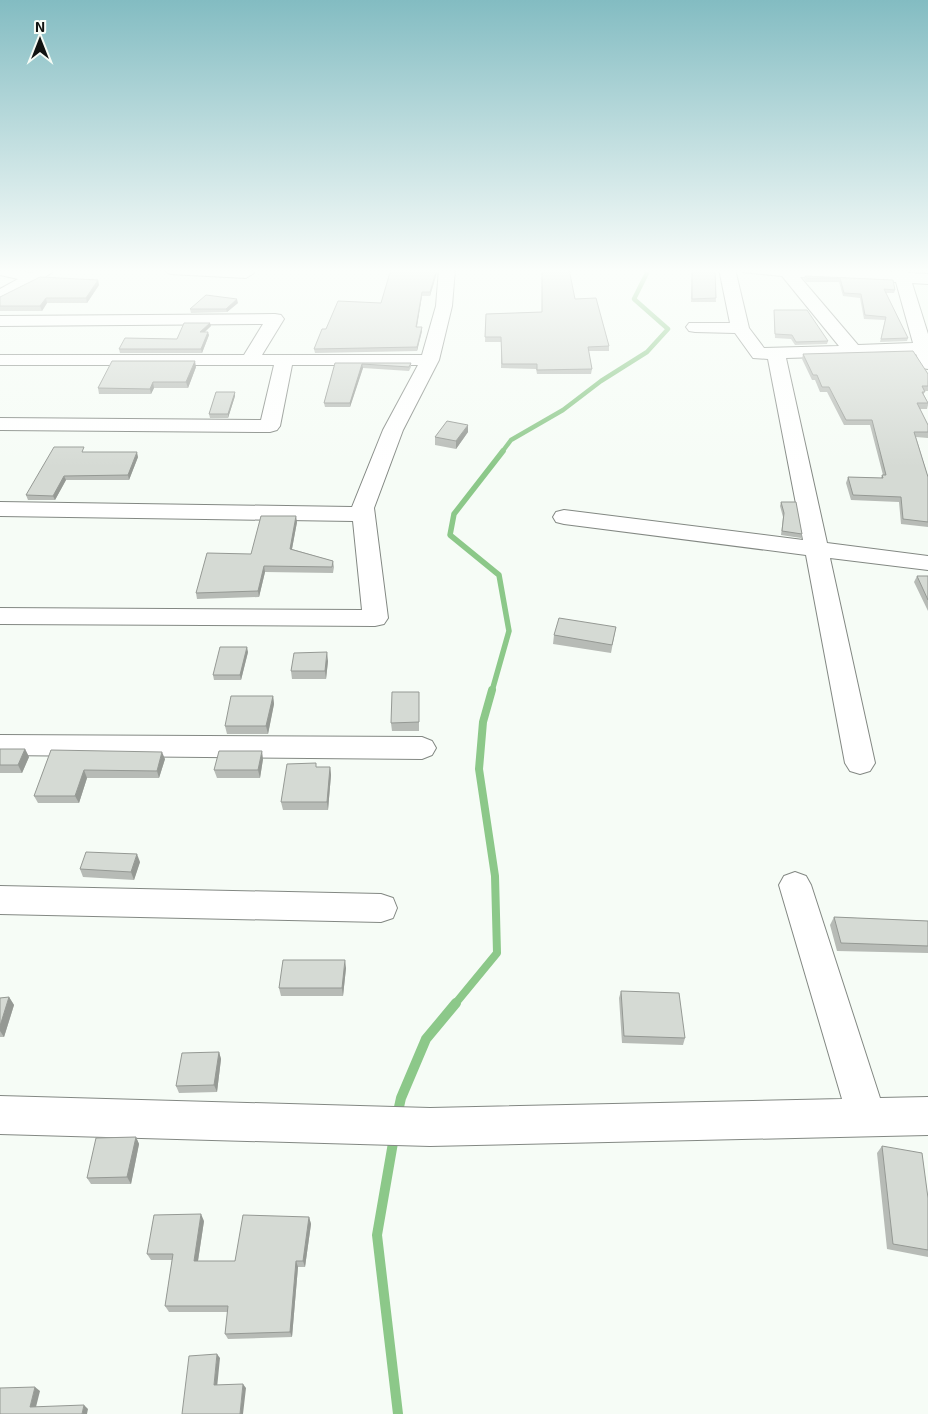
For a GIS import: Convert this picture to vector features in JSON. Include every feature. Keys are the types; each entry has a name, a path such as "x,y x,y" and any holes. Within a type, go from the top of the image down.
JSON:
{"street":[{"path":"250,360 265,335"},
{"path":"0,616 375,618 363,508 393,430 430,360 436,335"},
{"path":"745,335 759,354 853,351 926,356 920,335"},
{"path":"840,335 853,351"},
{"path":"776,353 860,763"},
{"path":"0,360 430,360"},
{"path":"0,424 270,426 284,360"},
{"path":"0,509 364,514"},
{"path":"564,517 928,563"},
{"path":"0,745 422,748"},
{"path":"795,885 867,1117"},
{"path":"0,900 381,908"},
{"path":"0,1115 430,1127 928,1116"}],"building":[{"path":"179,335 207,335 201,349 119,349 125,338 177,339"},
{"path":"320,335 420,335 417,347 314,349"},
{"path":"485,335 606,335 609,346 588,347 592,369 537,370 537,364 502,364 501,337 485,337"},
{"path":"792,335 824,335 828,341 796,342"},
{"path":"882,335 907,335 908,338 881,339"},
{"path":"913,351 928,374 928,386 922,386 925,392 922,392 928,403 917,403 928,425 928,432 914,432 928,477 928,522 903,519 901,497 853,495 848,477 883,478 882,475 886,475 872,420 846,420 829,387 822,387 817,375 813,375 803,354"},
{"path":"112,361 195,361 186,382 153,382 150,389 98,388"},
{"path":"335,363 411,363 409,367 362,364 350,403 324,403"},
{"path":"216,392 235,392 228,414 209,414"},
{"path":"447,421 468,425 456,441 435,437"},
{"path":"54,447 84,447 82,452 137,452 128,475 64,476 53,496 26,495"},
{"path":"781,502 796,502 802,534 782,531 784,513"},
{"path":"261,516 296,516 290,549 333,561 332,567 264,566 258,591 196,593 207,553 251,554"},
{"path":"917,576 928,576 928,600"},
{"path":"559,618 616,627 612,645 554,635"},
{"path":"220,647 247,647 240,675 213,675"},
{"path":"327,652 325,671 291,671 294,653"},
{"path":"392,692 419,692 419,722 391,723"},
{"path":"231,696 273,696 266,726 225,726"},
{"path":"0,749 25,749 18,765 0,765"},
{"path":"51,750 162,752 157,771 84,770 75,796 34,796"},
{"path":"219,751 262,751 258,770 214,770"},
{"path":"316,763 316,767 330,767 327,802 281,802 287,764"},
{"path":"86,852 137,854 131,872 80,869"},
{"path":"834,917 928,921 928,946 841,943"},
{"path":"283,960 345,960 342,988 279,988"},
{"path":"621,991 679,993 685,1038 624,1036"},
{"path":"9,997 0,1026 0,998"},
{"path":"219,1052 214,1085 176,1086 182,1053"},
{"path":"136,1137 127,1177 87,1178 96,1138"},
{"path":"882,1146 922,1153 928,1198 928,1250 893,1244"},
{"path":"201,1214 194,1261 235,1261 243,1215 309,1217 303,1261 296,1261 290,1332 225,1334 228,1306 165,1306 173,1254 147,1254 154,1215"},
{"path":"217,1354 214,1385 243,1384 240,1414 182,1414 189,1356"},
{"path":"35,1387 30,1407 84,1405 82,1414 0,1414 0,1388"}],"waterway":[{"path":"502,452 511,440 563,410 601,381 647,352 663,335"},
{"path":"492,691 509,631 499,575 450,535 454,514 503,451"},
{"path":"455,1004 497,953 495,876 479,769 483,722 492,690"},
{"path":"397,1116 401,1098 426,1039 456,1003"},
{"path":"394,1137 377,1235 398,1414"}]}
